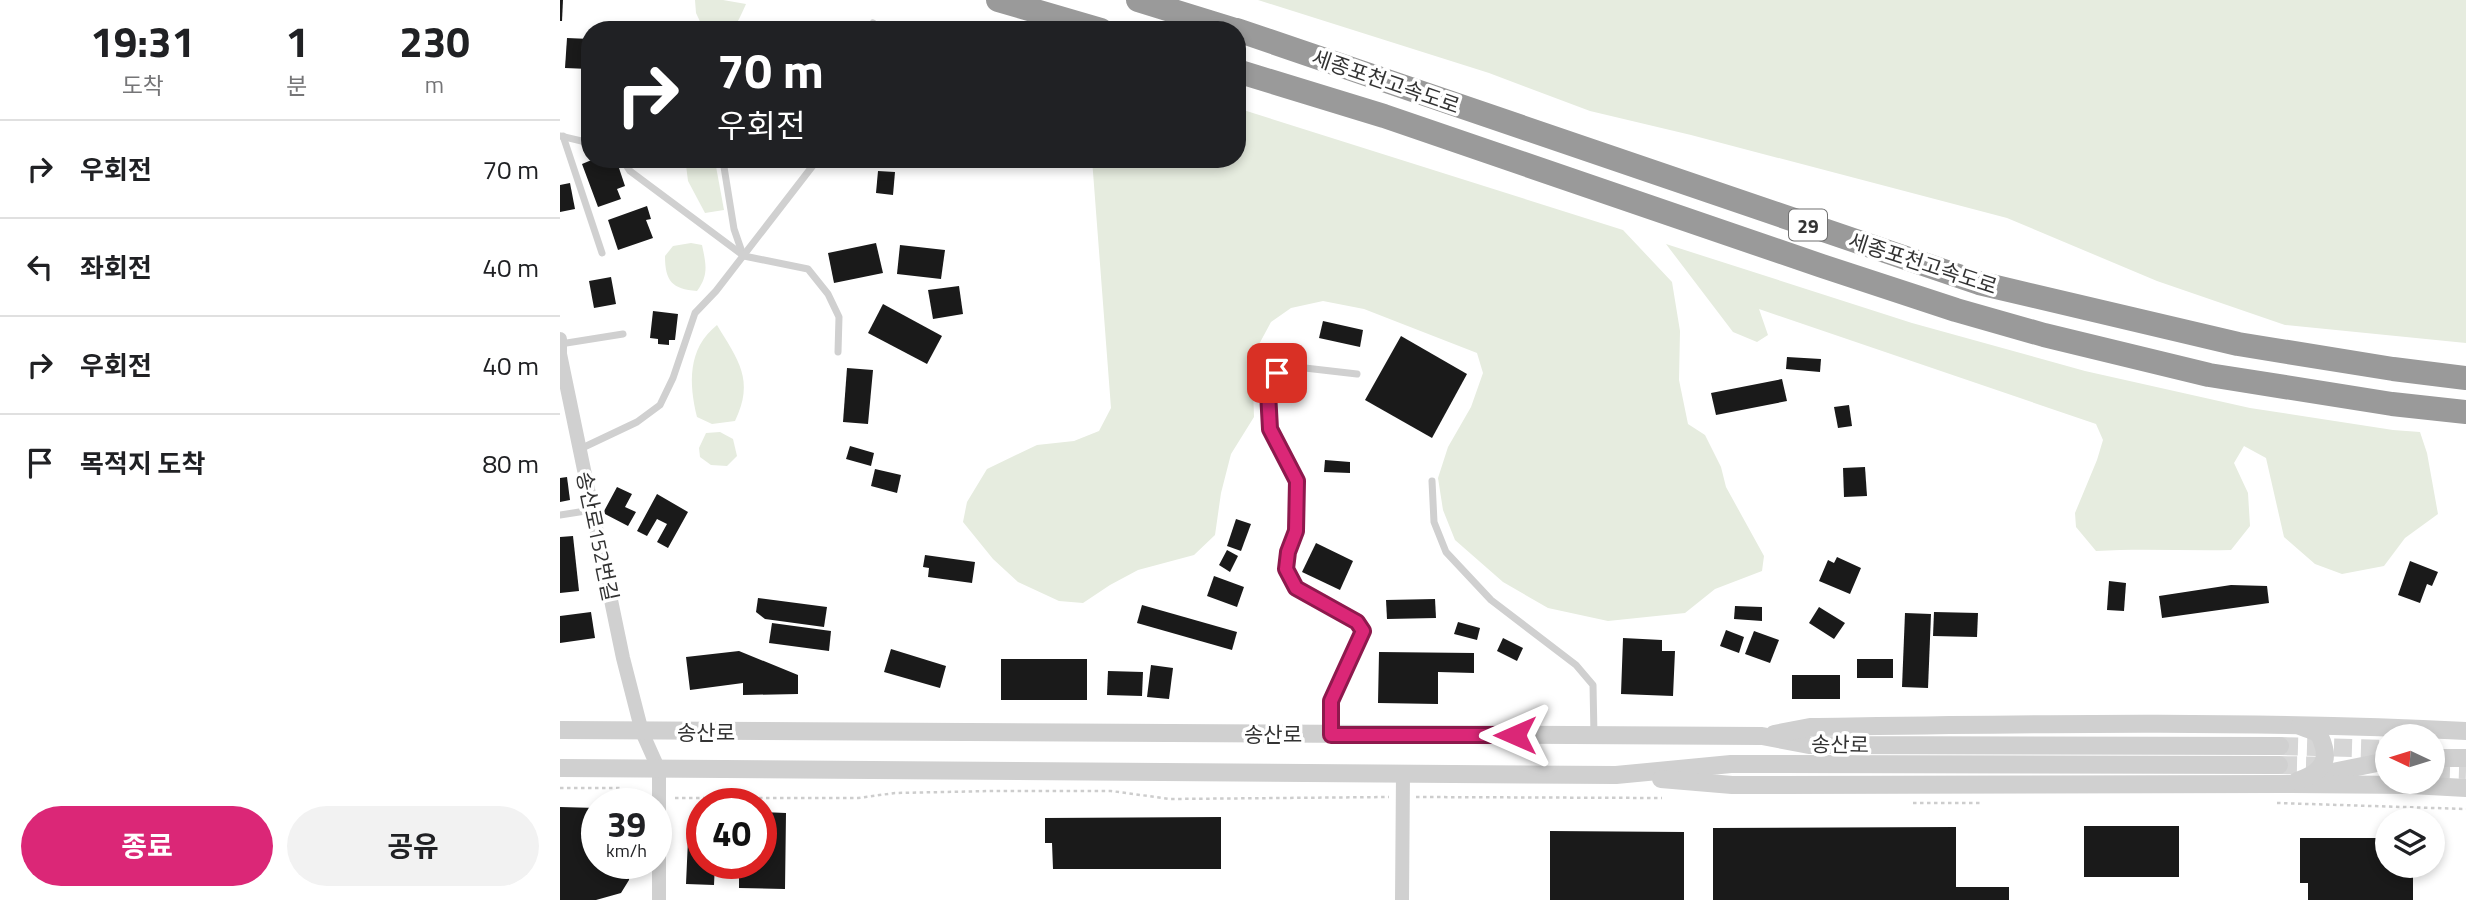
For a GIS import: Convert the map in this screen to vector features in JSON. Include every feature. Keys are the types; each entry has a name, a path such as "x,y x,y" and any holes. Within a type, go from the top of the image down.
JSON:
{"highway":[{"path":"998,0 1070,21"},
{"name":"세종포천고속도로","path":"1138,0 1207,21"},
{"name":"세종포천고속도로","path":"1246,33 1979,283 2238,344 2466,378"},
{"name":"세종포천고속도로","path":"1246,74 1384,116 1956,310 2044,335 2209,375 2392,404 2466,412"}],"street":[{"name":"송산로152번길","path":"560,342 623,658 642,732 659,770"},
{"path":"1762,736 1810,727 2086,723 2294,724 2466,731"},
{"path":"2294,724 2317,733 2323,744 2326,755 2321,768 2309,777"},
{"name":"송산로","path":"560,730 1762,736 1808,744 2280,746"},
{"path":"2445,758 2466,758"},
{"path":"2291,783 2375,763"},
{"name":"송산로","path":"560,768 1616,775 1731,764 2279,765"},
{"path":"659,770 659,788"},
{"path":"1402,900 1403,773"},
{"path":"1616,775 1746,785 2291,783 2466,788"},
{"path":"659,879 659,900"}],"lane":[{"path":"561,136 581,140"},
{"path":"561,136 603,253"},
{"path":"628,168 744,256 808,269 828,294 839,317 838,352"},
{"path":"724,168 734,229 744,256"},
{"path":"580,449 637,422 660,405 673,378 695,313 716,291 811,168"},
{"path":"560,342 623,334"},
{"path":"1331,735 1331,701 1363,631 1357,622 1296,588 1286,569 1288,552 1296,531 1297,481 1270,429 1268,392 1277,373 1305,368 1357,374"},
{"path":"1432,481 1434,522 1446,552 1491,600 1576,665 1592,685 1594,735"},
{"path":"560,515 592,510"}],"path":[{"path":"560,788 581,788"},
{"path":"672,798 858,798 895,793 992,790 1111,791 1170,800 1668,798"},
{"path":"1912,803 1986,803"},
{"path":"2269,803 2466,808"}],"shaded area":[{"path":"695,0 723,0 746,4 737,21 700,21"},
{"path":"1258,0 2466,0 2466,343 2285,325 2157,281 2007,218 1590,111 1489,73"},
{"path":"1246,111 1623,230 1672,282 1680,331 1679,380 1688,424 1705,435 1721,467 1726,487 1764,556 1762,571 1715,589 1685,613 1608,621 1548,608 1503,582 1455,540 1443,510 1438,478 1448,447 1471,407 1483,373 1477,353 1364,309 1323,301 1291,308 1271,322 1257,348 1253,388 1254,417 1231,454 1221,493 1215,535 1194,555 1138,570 1083,603 1059,601 1018,582 993,559 963,522 967,502 987,469 1037,445 1074,441 1099,431 1111,408 1093,168 1246,168"},
{"path":"686,168 716,168 724,210 705,213 688,181"},
{"path":"691,243 702,245 705,264 705,274 697,291 676,286 669,278 665,265 665,256 673,246"},
{"path":"1666,244 1912,323 2085,371 2250,408 2420,432 2427,453 2438,514 2405,538 2384,566 2342,574 2315,564 2284,537 2266,458 2244,446 2234,463 2248,493 2250,526 2231,550 2096,551 2076,527 2075,513 2103,440 2096,424 1759,309 1768,335 1757,342 1733,332"},
{"path":"717,325 737,360 744,382 744,394 735,421 712,424 697,417 692,380 695,356 700,345"},
{"path":"720,432 733,439 737,456 727,466 711,465 700,457 699,448 706,433"}],"building":[{"path":"560,0 563,0 562,21 560,21"},
{"path":"567,38 581,39 581,69 565,68"},
{"path":"583,168 619,168 625,186 617,189 621,199 598,207"},
{"path":"878,171 895,172 893,195 876,193"},
{"path":"570,183 575,209 560,212 560,185"},
{"path":"647,206 651,219 646,220 653,238 618,250 608,220"},
{"path":"876,243 883,273 834,283 828,253"},
{"path":"900,245 945,250 941,279 897,274"},
{"path":"611,277 616,304 594,308 589,281"},
{"path":"959,286 963,314 933,319 928,290"},
{"path":"883,304 942,336 927,364 868,333"},
{"path":"653,311 678,314 675,340 669,340 669,345 658,344 658,339 650,338"},
{"path":"1323,321 1363,330 1360,347 1319,338"},
{"path":"1401,336 1467,374 1432,438 1365,400"},
{"path":"1787,357 1821,359 1820,372 1786,369"},
{"path":"847,368 873,370 868,424 843,422"},
{"path":"1782,379 1787,401 1716,415 1711,393"},
{"path":"1849,405 1852,426 1838,428 1834,407"},
{"path":"850,446 874,453 871,466 846,459"},
{"path":"1325,460 1350,462 1350,473 1324,472"},
{"path":"1865,467 1867,496 1844,497 1843,468"},
{"path":"875,469 901,475 897,493 871,486"},
{"path":"567,477 570,500 560,502 560,478"},
{"path":"617,487 632,494 625,507 636,512 628,526 603,513"},
{"path":"657,494 688,512 668,548 657,542 667,524 657,519 647,536 637,531"},
{"path":"1236,519 1251,524 1241,551 1227,546"},
{"path":"573,536 579,591 560,593 560,537"},
{"path":"1316,543 1353,561 1340,590 1302,572"},
{"path":"1227,550 1238,556 1230,572 1219,565"},
{"path":"925,555 975,562 972,583 928,577 929,568 923,567"},
{"path":"1837,557 1861,568 1850,594 1819,581 1828,560 1834,563"},
{"path":"2410,561 2438,572 2432,586 2427,584 2420,603 2398,595"},
{"path":"1214,576 1244,587 1237,607 1207,596"},
{"path":"2109,581 2126,583 2124,611 2107,610"},
{"path":"2231,585 2267,586 2269,603 2162,618 2159,596"},
{"path":"758,598 827,607 824,627 765,619 756,612"},
{"path":"1435,599 1436,618 1387,619 1386,600"},
{"path":"1142,605 1237,632 1232,650 1137,623"},
{"path":"1735,606 1762,607 1762,621 1734,619"},
{"path":"1819,607 1845,623 1834,639 1809,623"},
{"path":"591,612 595,638 560,643 560,616"},
{"path":"1934,612 1978,613 1977,637 1933,636"},
{"path":"1905,613 1931,614 1928,688 1902,687"},
{"path":"1458,622 1480,628 1477,640 1454,634"},
{"path":"772,623 831,631 829,651 769,643"},
{"path":"1726,630 1744,637 1739,653 1720,646"},
{"path":"1754,631 1779,640 1770,663 1745,654"},
{"path":"1503,638 1523,648 1517,661 1497,651"},
{"path":"1623,638 1662,640 1662,651 1675,651 1673,696 1621,694"},
{"path":"891,649 946,666 940,688 884,672"},
{"path":"739,651 798,675 798,694 743,695 743,683 690,690 686,657"},
{"path":"1379,652 1474,653 1474,673 1438,672 1438,704 1378,703"},
{"path":"1001,659 1087,659 1087,700 1001,700"},
{"path":"1857,659 1893,659 1893,678 1857,678"},
{"path":"1151,665 1173,668 1169,699 1147,697"},
{"path":"1108,671 1143,672 1142,696 1107,695"},
{"path":"1792,675 1840,675 1840,699 1792,699"},
{"path":"560,807 581,808 581,879 629,880 621,893 596,900 560,900"},
{"path":"777,813 786,813 785,889 739,888 739,879 777,879"},
{"path":"1221,817 1221,869 1053,869 1052,843 1045,843 1045,818"},
{"path":"2084,826 2179,826 2179,877 2084,877"},
{"path":"1956,827 1956,887 2009,887 2009,900 1713,900 1713,828"},
{"path":"1550,831 1684,832 1684,900 1550,900"},
{"path":"2300,838 2375,838 2375,878 2413,878 2413,900 2308,900 2308,883 2300,883"},
{"path":"686,879 714,879 714,885 686,884"}],"tunnel":[{"path":"2280,746 2375,749"},
{"path":"2279,765 2331,766"},
{"path":"2445,769 2466,770"}],"route":[{"path":"1277,373 1268,392 1270,429 1297,481 1296,531 1288,552 1286,569 1296,588 1357,622 1363,631 1331,701 1331,735 1515,735"}]}
